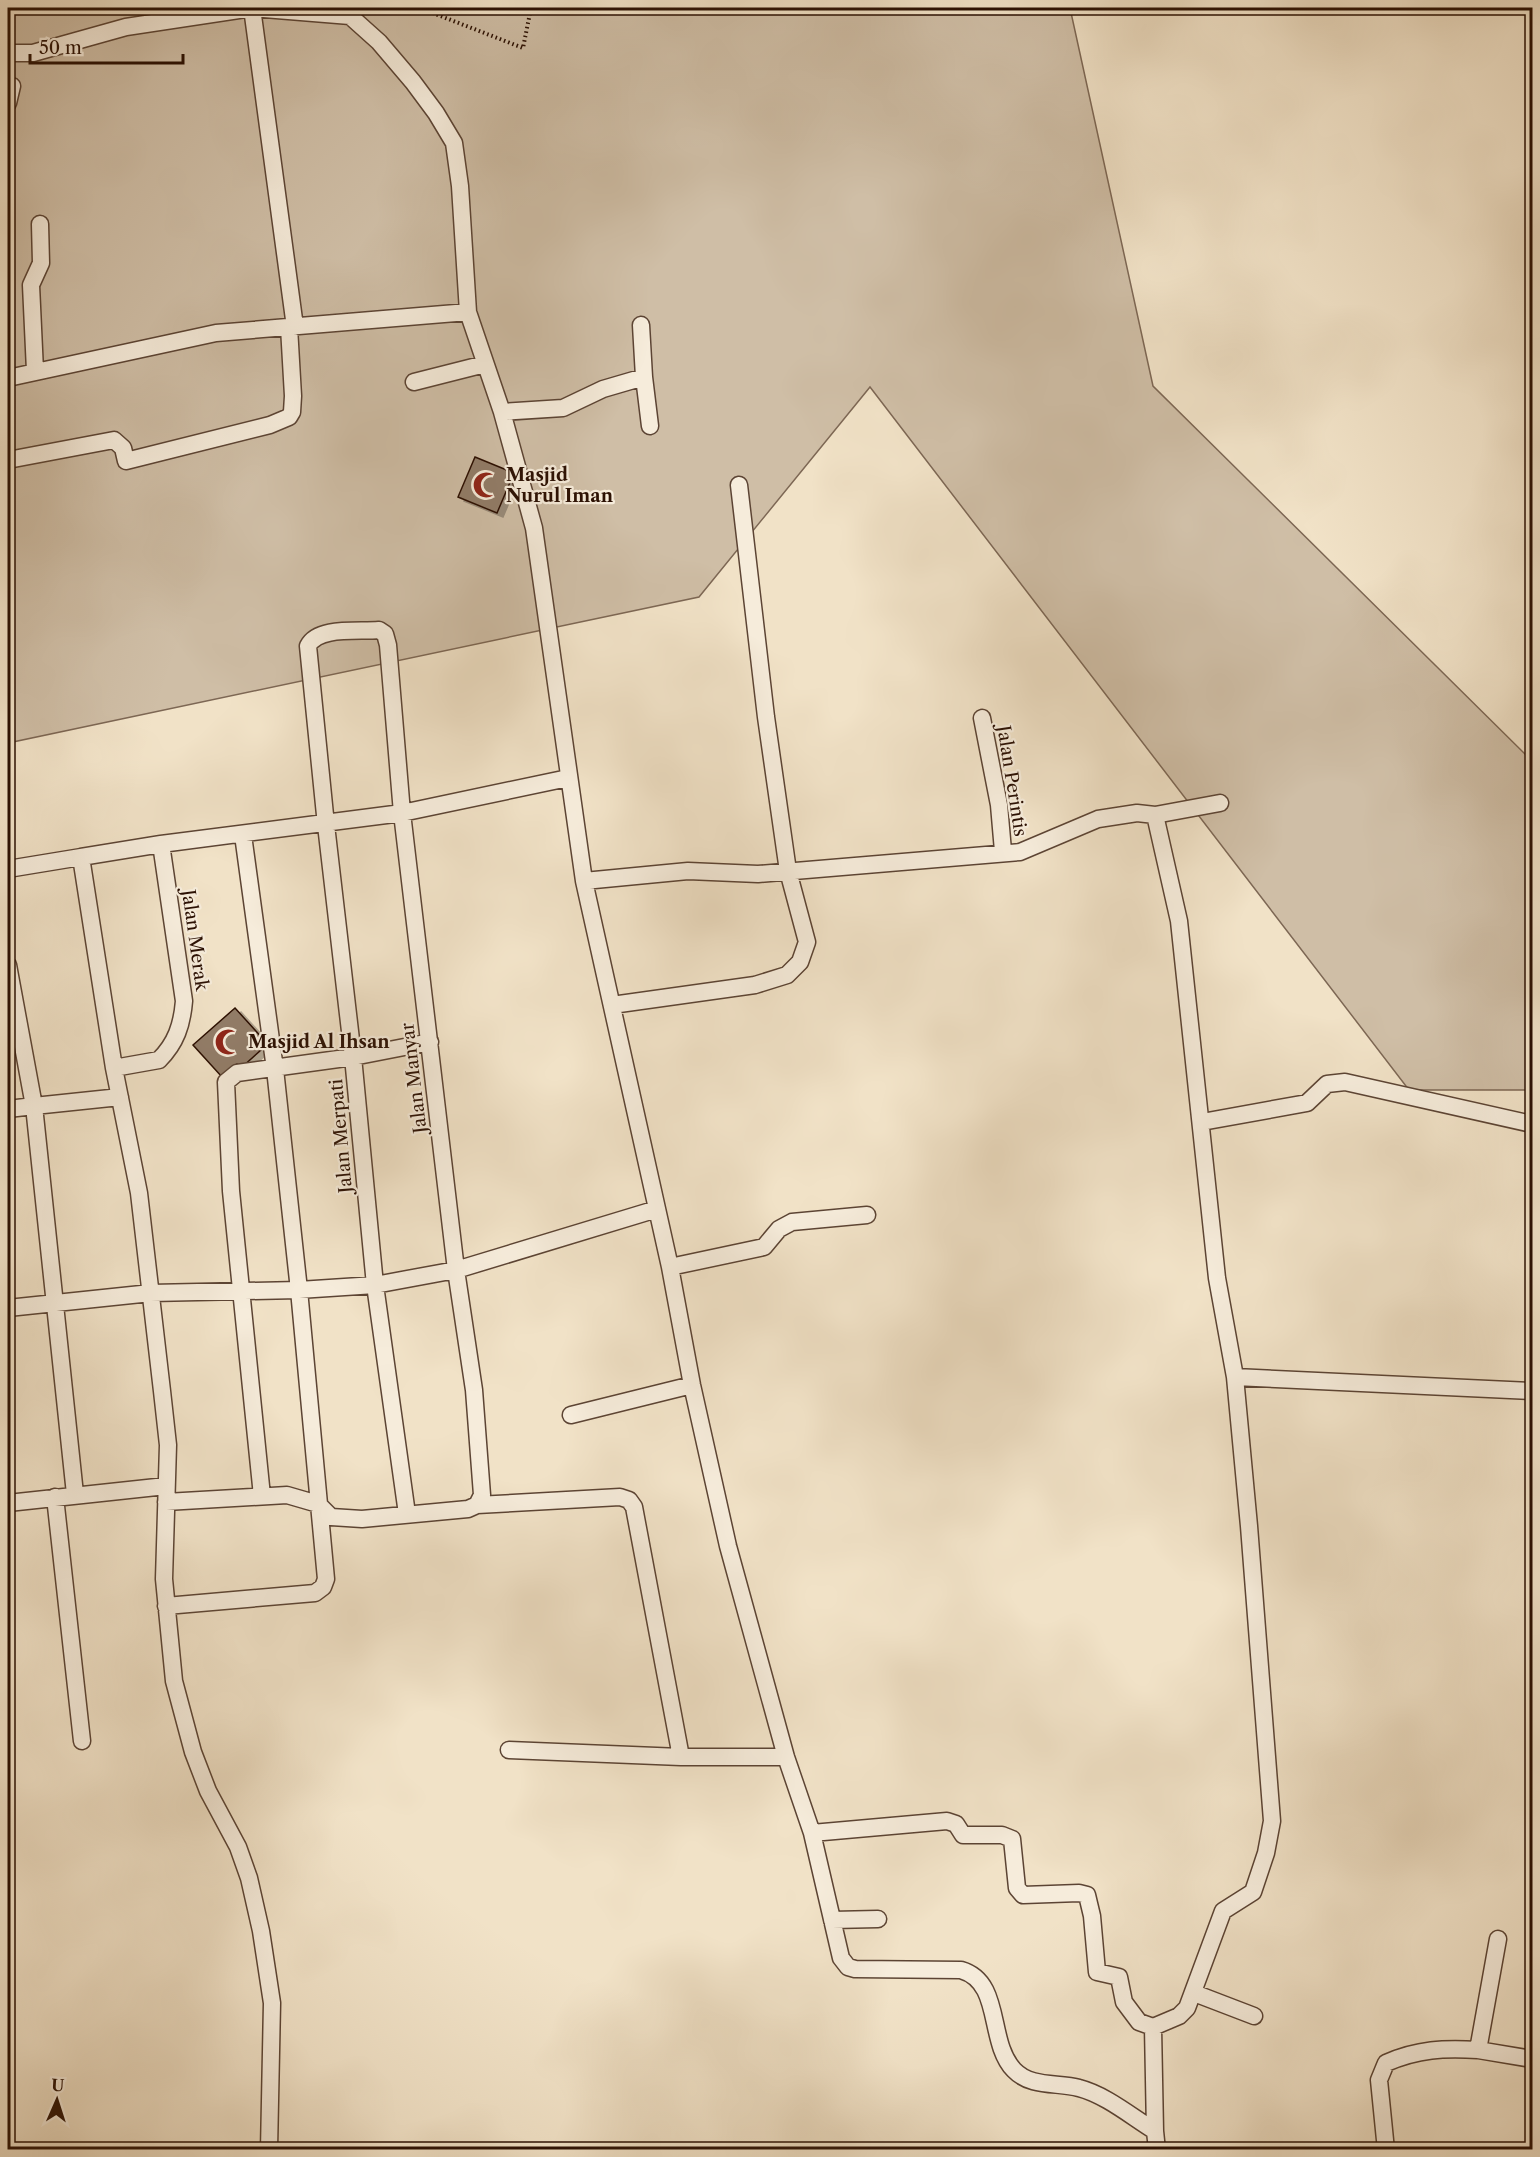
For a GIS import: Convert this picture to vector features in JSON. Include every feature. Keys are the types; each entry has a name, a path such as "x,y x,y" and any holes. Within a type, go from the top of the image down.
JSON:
{"street":[{"path":"8,460 114,440 123,448 126,462 132,462 153,453 270,425 289,417 292,412 292,327 252,8"},
{"path":"8,53 33,52 126,27 252,8 351,12 413,82 436,112 454,143 460,186 468,312 502,412 534,528 584,881 670,1267 692,1385 728,1546 786,1757 812,1833 841,1958 848,1967 855,1970 961,1970 971,1972 981,1980 987,1992 995,2033 1013,2069 1025,2079 1078,2087 1092,2092 1155,2131"},
{"path":"8,103 12,86"},
{"path":"35,371 31,285 41,263 40,224"},
{"path":"8,378 216,333 468,312"},
{"path":"641,325 650,426"},
{"path":"414,382 485,364"},
{"path":"502,412 563,408 603,389 644,377"},
{"path":"612,1005 754,985 787,975 800,962 807,942 788,871 766,717 739,485"},
{"name":"Jalan Merpati","path":"388,645 385,634 379,630 321,634 312,639 308,646 326,825 354,1058 375,1285 407,1514"},
{"name":"Jalan Manyar","path":"388,645 402,813 456,1270 475,1401 482,1496 477,1505"},
{"name":"Jalan Perintis","path":"982,718 999,805 1003,851"},
{"path":"8,869 161,844 326,825 402,813 568,778"},
{"path":"584,881 688,871 758,874 1003,851 1020,852 1037,847 1098,819 1137,813 1155,815 1220,803"},
{"path":"812,1833 947,1821 956,1824 968,1836 1002,1835 1012,1839 1017,1888 1023,1894 1079,1893 1087,1896 1092,1916 1097,1972 1119,1977 1124,2002 1133,2010 1139,2022 1153,2027 1184,2013 1194,1993 1223,1911 1253,1892 1272,1821 1235,1377 1217,1278 1179,921 1155,815"},
{"path":"166,1606 315,1593 323,1587 326,1579 299,1290 275,1069 243,835"},
{"name":"Jalan Merak","path":"114,1068 159,1060 178,1034 183,1016 184,1001 161,844"},
{"path":"81,857 114,1068 139,1193 151,1293 168,1445 166,1606 174,1681 184,1724 208,1791 238,1847 249,1878 261,1931 272,2003 269,2150"},
{"path":"8,965 34,1106 75,1494"},
{"path":"262,1496 224,1088 228,1079 237,1073 354,1058 429,1042"},
{"path":"1202,1122 1307,1103 1327,1084 1345,1082 1533,1124"},
{"path":"8,1108 120,1097"},
{"path":"8,1308 151,1293 299,1290 375,1285 456,1270 657,1209"},
{"path":"670,1267 764,1247 779,1228 792,1222 867,1215"},
{"path":"1235,1377 1533,1391"},
{"path":"571,1415 692,1385"},
{"path":"8,1503 75,1494 287,1496 318,1504 331,1517 362,1520 468,1509 477,1505 620,1497 629,1500 634,1507 681,1757"},
{"path":"55,1497 82,1741"},
{"path":"509,1750 681,1757 786,1757"},
{"path":"832,1920 878,1919"},
{"path":"1478,2050 1498,1939"},
{"path":"1194,1993 1254,2016"},
{"path":"1153,2027 1157,2150"},
{"path":"1386,2150 1379,2080 1386,2063 1407,2054 1438,2048 1478,2050 1533,2059"}],"path":[{"path":"420,8 523,48 531,8"}],"shaded area":[{"path":"8,8 1070,8 1153,386 1532,761 1532,1090 1409,1090 870,387 699,597 8,743"}],"building":[{"name":"Masjid Nurul Iman","path":"475,457 514,473 497,513 458,497"},
{"name":"Masjid Al Ihsan","path":"235,1008 264,1040 257,1046 261,1050 241,1068 237,1064 222,1077 193,1045"}],"place":[{"name":"Masjid Nurul Iman","path":"486,485"},
{"name":"Masjid Al Ihsan","path":"228,1042"}]}
